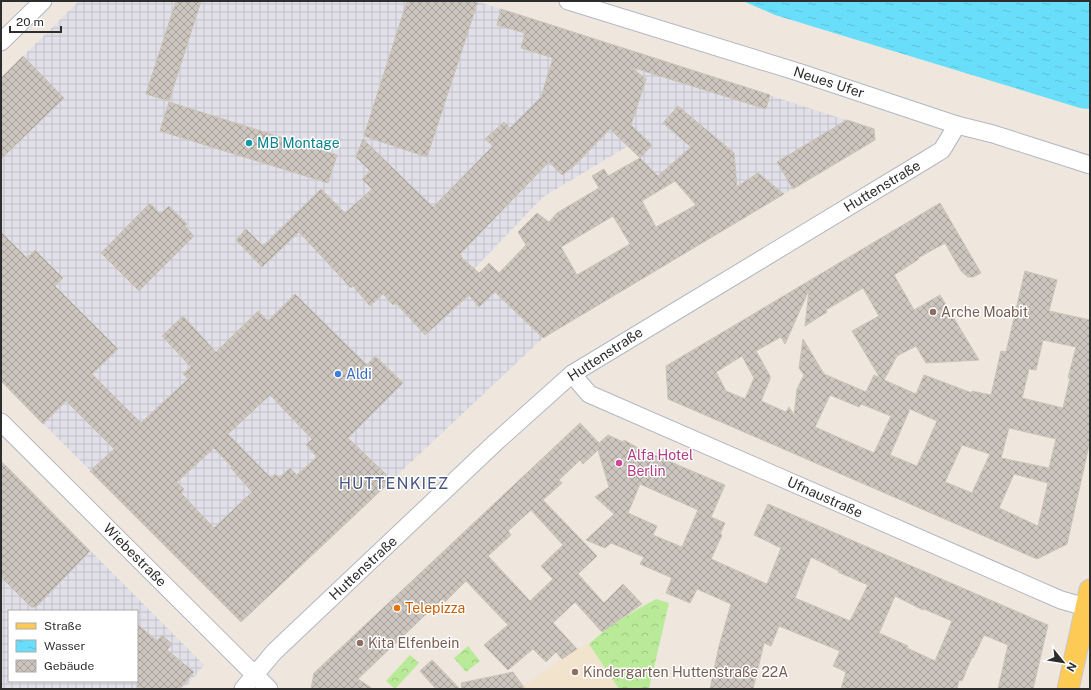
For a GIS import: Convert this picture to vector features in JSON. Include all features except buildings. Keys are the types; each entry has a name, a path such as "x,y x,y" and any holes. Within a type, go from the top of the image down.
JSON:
{"main road":[{"path":"1068,689 1088,599"}],"street":[{"path":"1,42 43,1"},
{"name":"Neues Ufer","path":"568,1 798,72 957,125 992,134 1090,165"},
{"name":"Huttenstraße","path":"243,689 274,652 496,442 572,374 942,150 957,125"},
{"name":"Ufnaustraße","path":"572,374 589,394 1061,600 1088,599"},
{"name":"Wiebestraße","path":"1,422 269,689"}],"shaded area":[{"path":"79,1 476,1 874,129 875,140 742,219 703,153 667,184 628,146 543,197 473,270 543,338 241,622 1,381 1,78"},
{"path":"1,461 204,665 184,689 1,689"},
{"name":"Kindergarten Huttenstraße 22A","path":"589,644 619,689 519,689 577,649"}],"green space":[{"path":"656,599 669,603 649,689 619,689 589,644 613,625"},
{"path":"468,646 480,661 466,672 454,658"},
{"path":"410,655 419,663 395,689 386,681"}],"water":[{"path":"743,1 1084,1 1090,3 1090,109 1080,108 775,15"}],"place":[{"name":"MB Montage","path":"249,143"},
{"name":"Arche Moabit","path":"933,312"},
{"name":"Aldi","path":"338,374"},
{"name":"Alfa Hotel Berlin","path":"619,463"},
{"name":"Telepizza","path":"397,608"},
{"name":"Kita Elfenbein","path":"360,643"},
{"name":"Kindergarten Huttenstraße 22A","path":"575,672"}],"district":[{"name":"HUTTENKIEZ","path":"394,483"}]}
